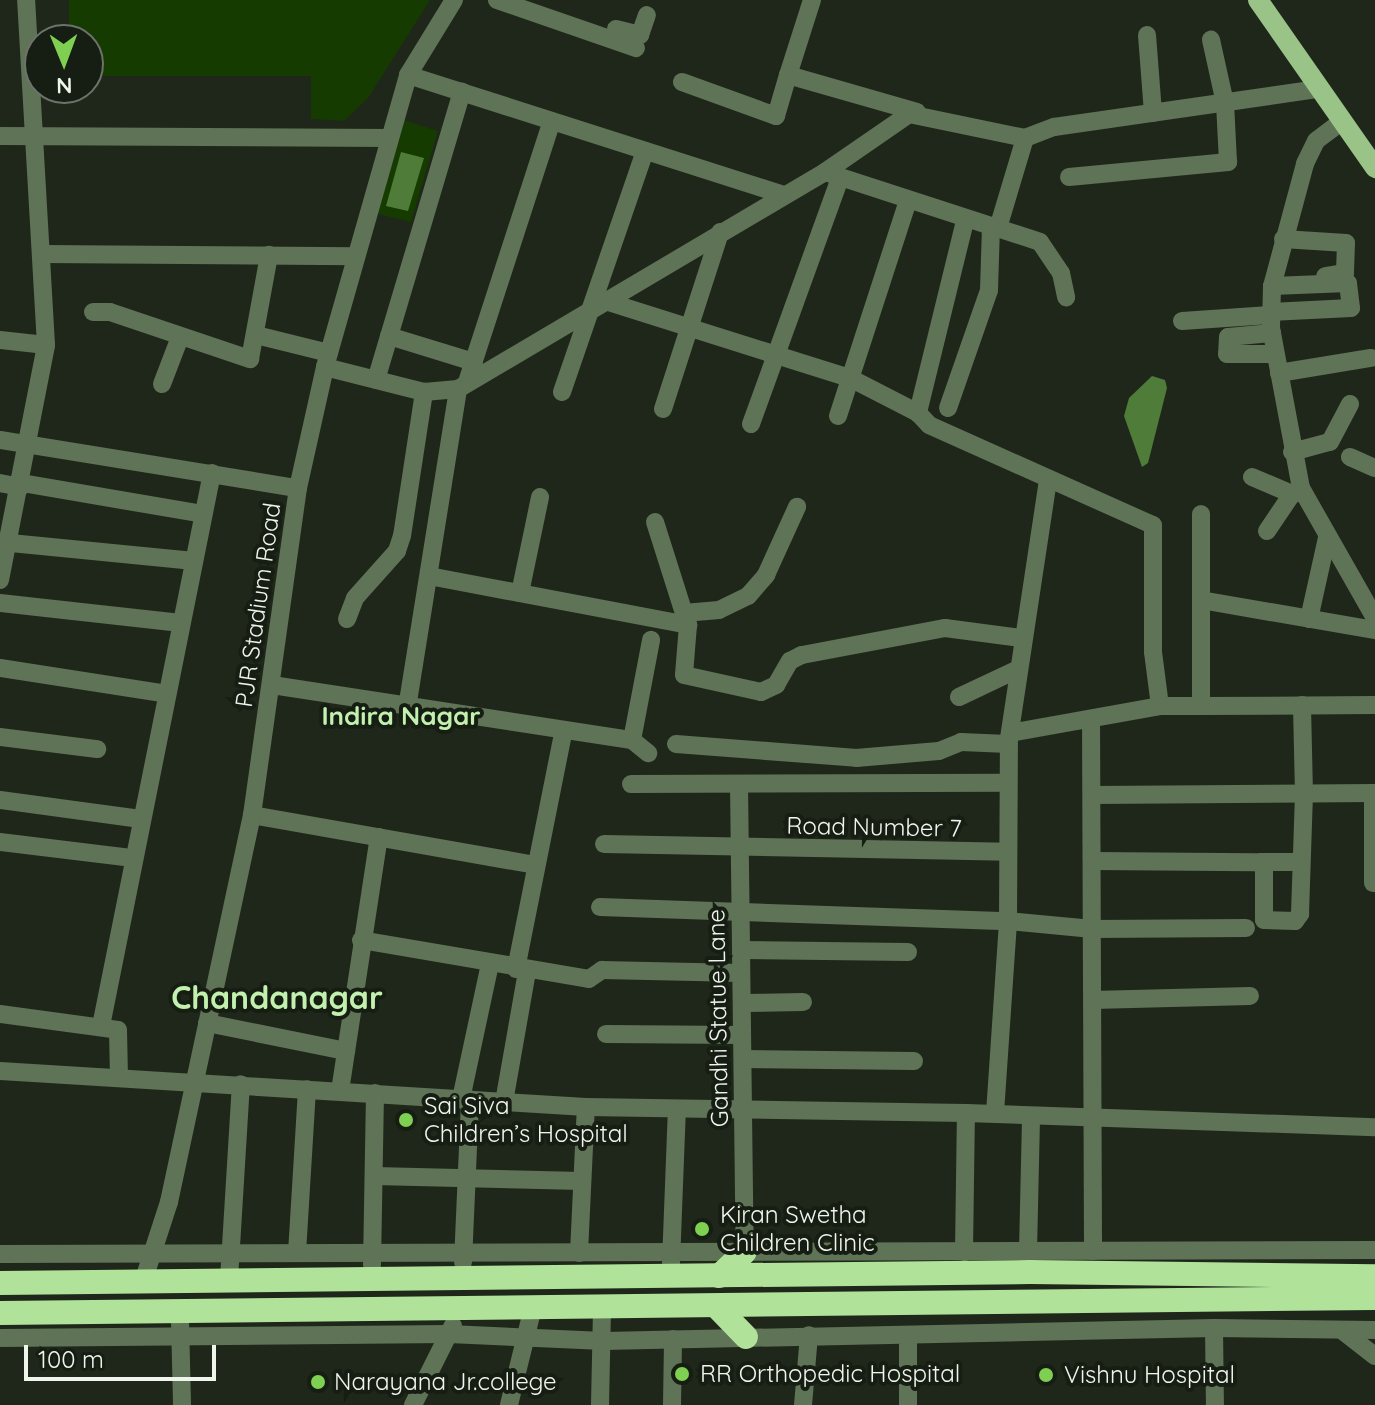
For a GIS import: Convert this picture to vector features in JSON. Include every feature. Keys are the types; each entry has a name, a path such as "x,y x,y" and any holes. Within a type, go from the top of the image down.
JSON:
{"highway":[{"path":"0,1283 229,1279 465,1281 719,1276 748,1264 1375,1276"},
{"path":"331,1308 333,1282"},
{"path":"0,1313 180,1322 331,1308 1375,1298"},
{"path":"716,1306 746,1337"}],"main road":[{"path":"1258,0 1375,168"}],"street":[{"path":"0,580 4,542 21,485 50,309 31,135 26,0"},
{"name":"PJR Stadium Road","path":"160,1254 252,815 298,488 327,360 408,75 454,0"},
{"path":"497,0 636,48"},
{"path":"526,0 636,36 647,15"},
{"path":"682,82 776,116 812,0"},
{"path":"1147,35 1153,113"},
{"path":"1069,177 1224,164 1229,157 1225,103 1211,40"},
{"path":"408,75 783,195"},
{"path":"788,75 917,112 1025,138 1054,127 1318,89"},
{"path":"376,380 462,92"},
{"path":"256,335 376,380 424,392 467,376 783,195 832,175 917,112"},
{"path":"407,708 467,376 552,121"},
{"path":"1341,122 1316,141 1305,164 1273,282 1271,320 1298,493 1375,618"},
{"path":"0,136 388,138"},
{"path":"948,408 989,290 994,228 1025,138"},
{"path":"562,392 597,303 645,151"},
{"path":"832,175 1044,245 1061,273 1066,297"},
{"path":"751,424 832,175"},
{"path":"838,416 908,201"},
{"path":"918,413 965,221"},
{"path":"663,409 720,232"},
{"path":"1273,282 1345,273 1342,240 1283,239"},
{"path":"42,254 356,256"},
{"path":"93,312 246,360 253,355 269,255"},
{"path":"1182,321 1271,320 1351,308 1348,283 1273,282"},
{"path":"597,303 850,378 918,413 929,425 1153,525 1153,652 1160,706"},
{"path":"1271,320 1228,337 1227,354 1275,354"},
{"path":"389,336 467,376"},
{"path":"162,384 180,337"},
{"path":"0,340 46,345"},
{"path":"1279,373 1371,358"},
{"path":"347,619 355,598 397,551 402,536 424,392"},
{"path":"1292,452 1330,442 1350,404"},
{"path":"0,440 298,488"},
{"path":"1350,457 1375,468"},
{"path":"101,1026 212,473"},
{"path":"1252,477 1298,493"},
{"path":"995,1113 1008,921 1009,739 1016,670 1048,480"},
{"path":"0,483 203,514"},
{"path":"1267,531 1298,493"},
{"path":"520,593 540,497"},
{"path":"429,576 686,619 719,610 748,596 766,575 797,507"},
{"path":"1201,514 1201,706"},
{"path":"655,522 686,619 684,675 761,692 776,685 790,661 802,655 945,628 1021,638"},
{"path":"1309,619 1327,538"},
{"path":"4,542 194,561"},
{"path":"1201,600 1375,630"},
{"path":"0,603 181,623"},
{"path":"632,740 651,640"},
{"path":"0,668 167,694"},
{"path":"959,697 1016,670"},
{"path":"272,685 563,734 632,740 648,753"},
{"path":"1259,862 1264,920 1292,921 1300,914 1304,794 1302,705"},
{"path":"676,744 856,758 939,751 961,742 1009,739 1160,706 1375,705"},
{"path":"1091,720 1093,1251"},
{"path":"504,1102 536,865 563,734"},
{"path":"0,737 97,749"},
{"path":"631,784 1007,783"},
{"name":"Gandhi Statue Lane","path":"739,784 748,1264"},
{"path":"1093,795 1374,793 1373,883"},
{"path":"0,800 141,819"},
{"path":"252,815 536,865"},
{"path":"340,1091 379,837"},
{"path":"0,842 133,858"},
{"name":"Road Number 7","path":"604,844 1007,852"},
{"path":"1093,861 1301,862"},
{"path":"600,907 1008,921 1093,929 1246,928"},
{"path":"361,940 521,970 589,979 602,970 741,973"},
{"path":"741,950 908,952"},
{"path":"465,1281 466,1099 490,964"},
{"path":"1093,1000 1250,996"},
{"path":"742,1003 803,1002"},
{"path":"0,1014 101,1026 122,1035 119,1077"},
{"path":"207,1023 346,1051"},
{"path":"606,1034 742,1035"},
{"path":"743,1059 914,1061"},
{"path":"0,1071 586,1107 995,1113 1375,1127"},
{"path":"229,1279 228,1253 241,1084"},
{"path":"297,1253 307,1089"},
{"path":"373,1280 375,1093"},
{"path":"579,1253 586,1107"},
{"path":"671,1277 677,1109"},
{"path":"964,1252 966,1113"},
{"path":"1028,1251 1031,1116"},
{"path":"375,1176 582,1181"},
{"path":"0,1254 671,1252 748,1264 964,1252 1375,1250"},
{"path":"160,1254 170,1281"},
{"path":"143,1282 160,1254"},
{"path":"509,1405 533,1307"},
{"path":"600,1405 604,1341 602,1307"},
{"path":"413,1405 461,1308"},
{"path":"180,1322 182,1405"},
{"path":"0,1338 180,1322 526,1340 604,1341 1214,1328 1375,1330"},
{"path":"1214,1328 1215,1405"},
{"path":"1344,1332 1375,1356"},
{"path":"803,1405 809,1335"},
{"path":"908,1335 908,1405"},
{"path":"672,1405 673,1339"}],"shaded area":[{"path":"69,0 430,0 368,98 344,121 311,119 311,76 104,76 104,24 69,24"},
{"path":"400,119 438,131 411,222 375,213"},
{"path":"401,152 424,158 408,211 386,206"},
{"path":"1152,376 1165,380 1167,388 1148,463 1142,467 1124,416 1129,398"}],"place":[{"name":"Sai Siva Children’s Hospital","path":"406,1120"},
{"name":"Kiran Swetha Children Clinic","path":"702,1229"},
{"name":"RR Orthopedic Hospital","path":"682,1374"},
{"name":"Vishnu Hospital","path":"1046,1375"},
{"name":"Narayana Jr.college","path":"318,1382"}],"district":[{"name":"Indira Nagar","path":"401,716"},
{"name":"Chandanagar","path":"277,997"}]}
